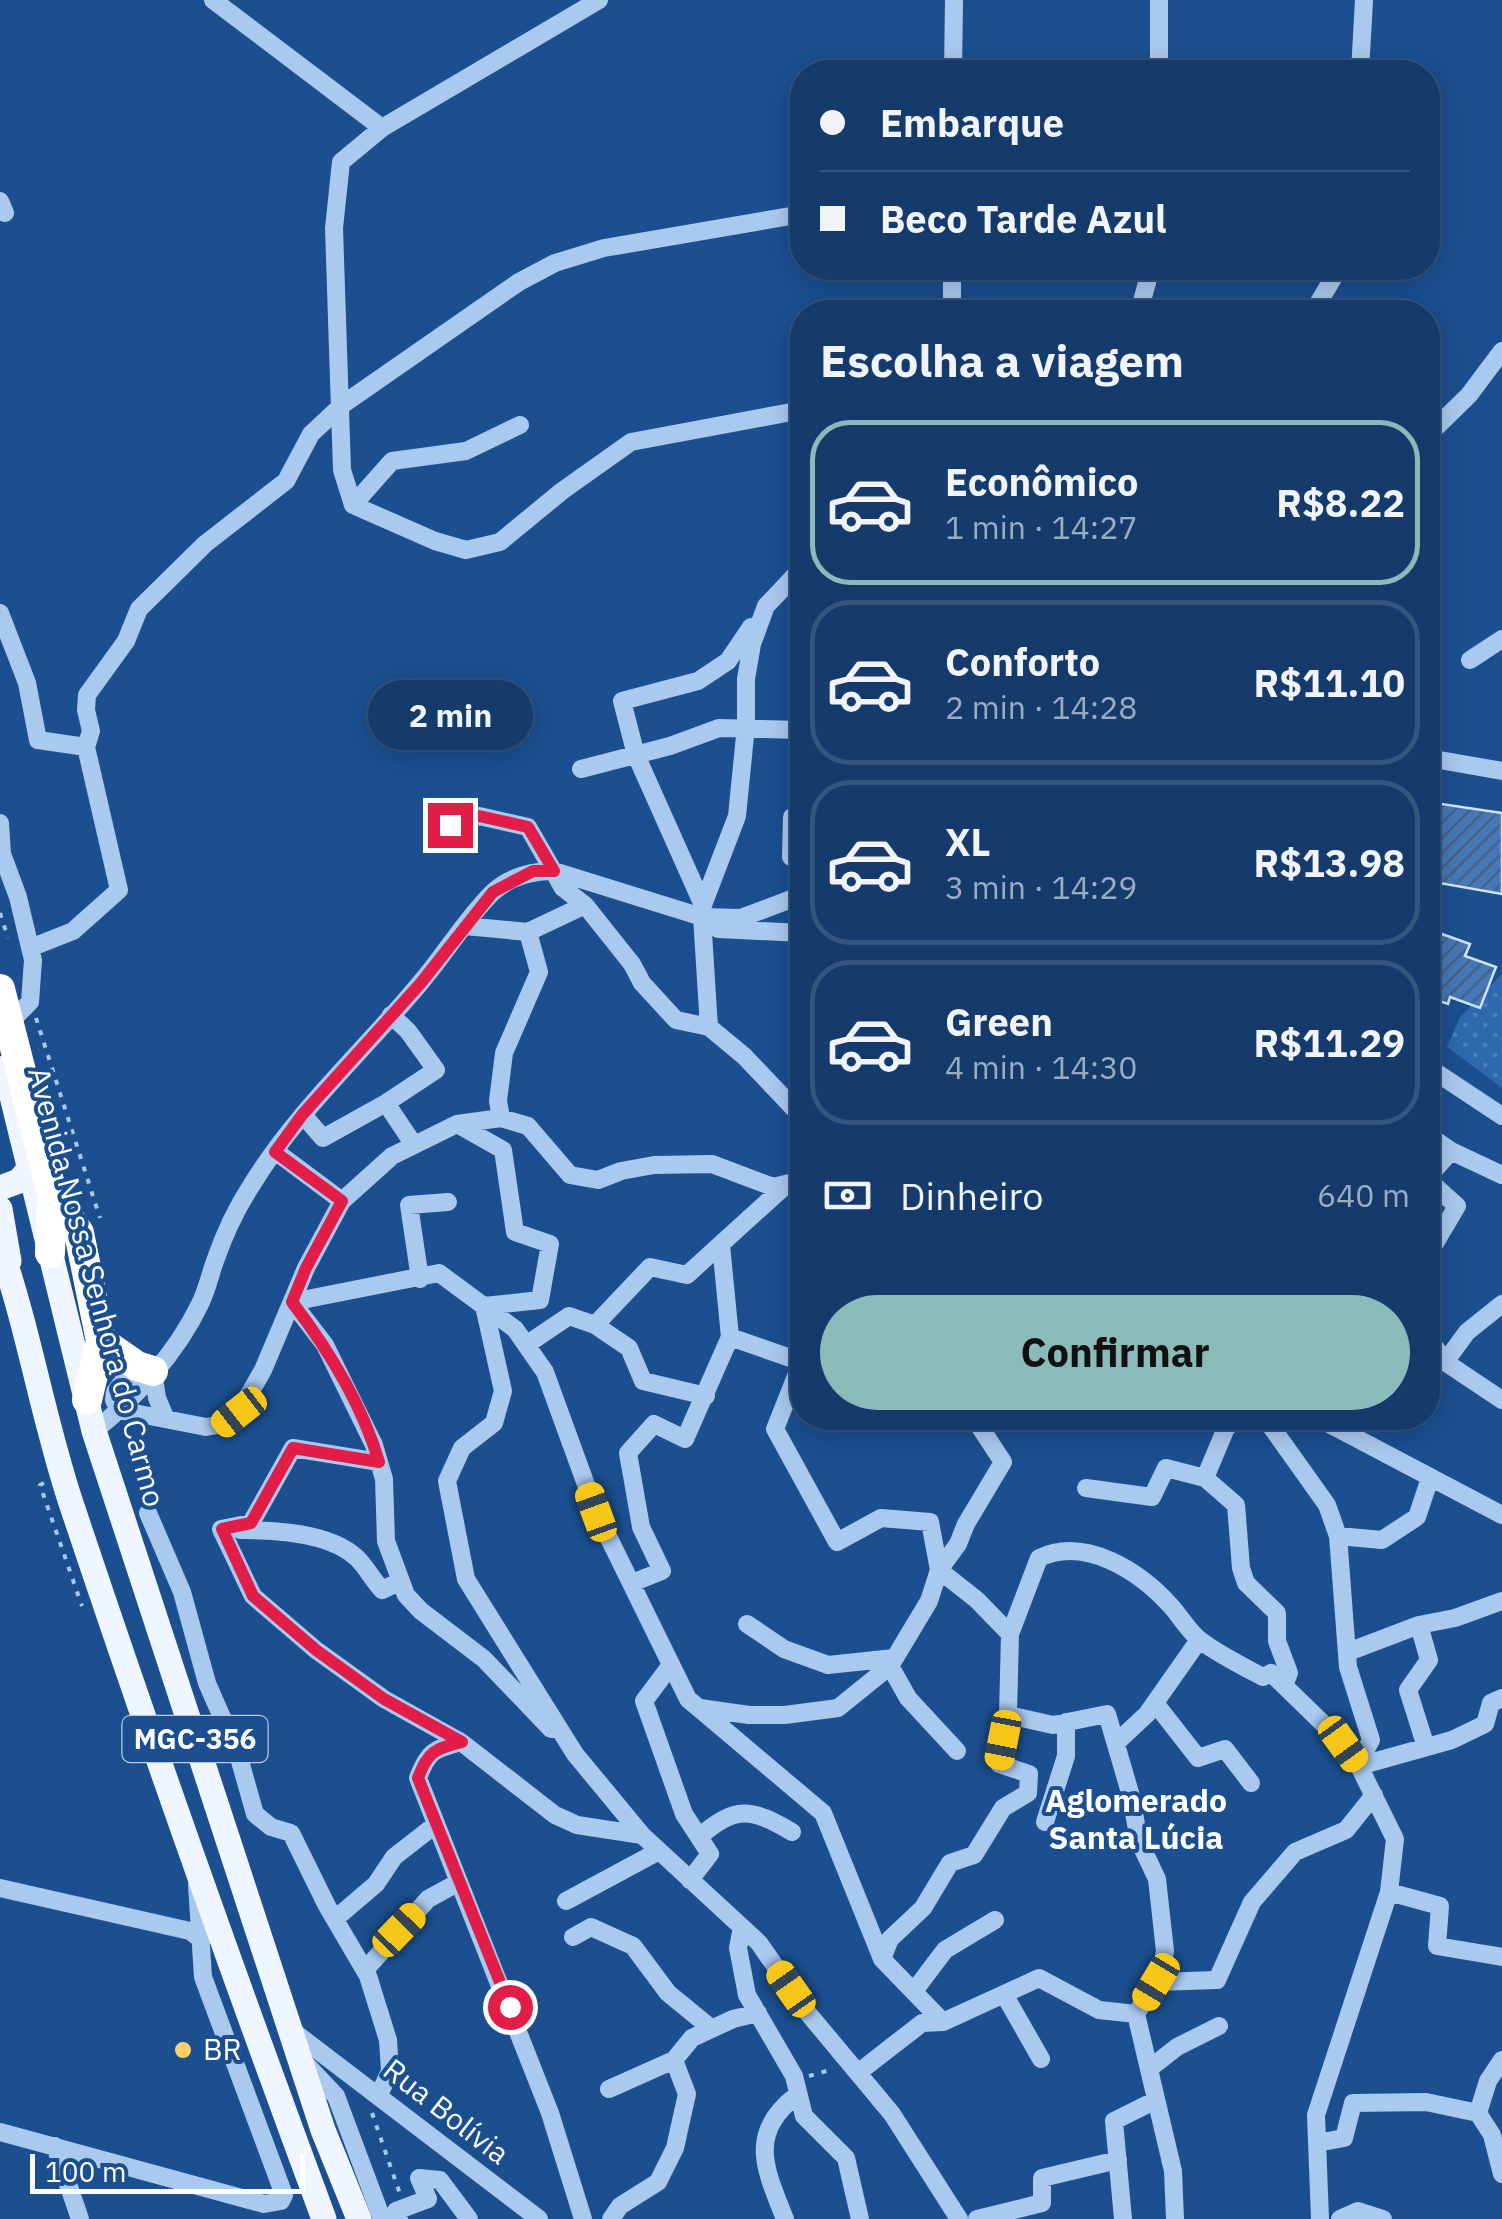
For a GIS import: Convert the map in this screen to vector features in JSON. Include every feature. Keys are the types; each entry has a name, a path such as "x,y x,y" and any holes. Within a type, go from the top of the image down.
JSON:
{"highway":[{"name":"MGC-356","path":"0,989 13,1023 52,1194 50,1253"},
{"path":"52,1194 69,1215 85,1252 101,1342 86,1400"},
{"path":"101,1342 137,1366 153,1371"}],"main road":[{"name":"Avenida Nossa Senhora do Carmo","path":"13,1023 29,1170 94,1430 301,2047 323,2130 359,2219"},
{"path":"0,1188 19,1182 29,1170"},
{"name":"MGC-356","path":"0,1209 14,1286 69,1498 320,2208"},
{"name":"MGC-356","path":"0,1246 14,1286"}],"street":[{"path":"213,0 382,128"},
{"path":"352,505 342,470 334,228 341,162 382,128 599,0"},
{"path":"952,60 954,0"},
{"path":"1159,0 1159,60"},
{"path":"1361,60 1364,0"},
{"path":"30,948 72,931 118,890 86,747 92,731 86,710 87,695 126,641 138,609 205,544 286,481 311,434 342,405 519,282 555,263 604,248 790,216"},
{"path":"1440,423 1469,395 1502,351"},
{"path":"352,505 435,541 466,550 500,542 631,442 790,412"},
{"path":"352,505 392,461 466,451 520,425"},
{"path":"709,1027 702,917 636,755 622,701 698,680 728,661 766,606 790,581"},
{"path":"702,917 736,816 746,726 746,679 752,644 766,606"},
{"path":"0,613 27,684 38,740 86,747"},
{"path":"1470,660 1502,639"},
{"path":"580,769 719,728 790,729"},
{"path":"1440,760 1502,771"},
{"path":"443,822 450,825 479,816 528,827 564,888 585,905 632,964 642,983 676,1020 709,1027 744,1056 790,1104"},
{"path":"0,822 2,854 18,898 33,960 13,1023"},
{"path":"121,1419 114,1400 120,1384 128,1374 153,1371 168,1356 202,1302 232,1222 251,1185 302,1115 493,892 533,871 554,871 702,917 790,932"},
{"path":"702,917 741,918 790,900"},
{"path":"465,926 528,932 585,905"},
{"path":"500,1118 498,1101 504,1053 539,972 528,932"},
{"path":"302,1115 323,1138 436,1070 408,1030 391,1015"},
{"path":"1440,1075 1502,1116"},
{"path":"386,1103 414,1146"},
{"path":"94,1430 121,1419 166,1417 206,1427 223,1424 239,1412 263,1370 306,1268 342,1201 392,1156 457,1124 500,1118 528,1126 570,1175 598,1180 654,1165 712,1164 773,1187 790,1185"},
{"path":"457,1124 503,1150 515,1232 550,1244 540,1300 484,1306"},
{"path":"1440,1144 1502,1176"},
{"path":"275,1152 342,1201"},
{"path":"1440,1164 1451,1152"},
{"path":"595,1325 650,1267 688,1276 790,1190"},
{"path":"1440,1190 1456,1206 1440,1233"},
{"path":"420,1279 409,1205 448,1202"},
{"path":"632,1583 662,1571 641,1526 628,1453 654,1424 684,1439 706,1396 730,1336 721,1245"},
{"path":"292,1302 439,1273 515,1328 545,1372 596,1512 688,1699 823,1814 882,1958 943,2022"},
{"path":"292,1302 326,1345 374,1444 384,1479 386,1542 406,1594 421,1611 484,1659 575,1754 642,1835 759,1943 807,2012 892,2114 959,2219"},
{"path":"1446,1362 1467,1332 1502,1304"},
{"path":"484,1306 503,1391 494,1424 462,1448 448,1482 452,1519 466,1580 575,1754"},
{"path":"526,1344 568,1316 595,1325 629,1348 644,1381 706,1396"},
{"path":"730,1336 790,1357"},
{"path":"1440,1354 1446,1362 1502,1400"},
{"path":"153,1371 157,1398 166,1417"},
{"path":"790,1391 775,1429 837,1542 881,1518 930,1522 939,1570 977,1600 1010,1634"},
{"path":"699,1708 785,1715 838,1708 892,1662 929,1601 939,1570 958,1544 1003,1462 982,1430"},
{"path":"1205,1478 1225,1430"},
{"path":"1273,1430 1326,1505 1338,1536 1348,1667 1371,1740 1358,1765"},
{"path":"1340,1430 1502,1515"},
{"path":"222,1529 251,1523 293,1448 379,1462"},
{"path":"1086,1488 1152,1497 1166,1468 1205,1478 1236,1504 1241,1568 1246,1584 1276,1613 1277,1641 1290,1673 1284,1685"},
{"path":"1338,1536 1382,1540 1417,1517 1430,1478"},
{"path":"144,1511 182,1592 207,1683 238,1754 255,1814 271,1827 291,1833 365,1970 388,2040 390,2072 373,2097"},
{"path":"222,1529 289,1530 346,1550 382,1590 400,1582"},
{"path":"222,1529 253,1596 316,1650 384,1699 462,1742 555,1815 577,1825 642,1835"},
{"path":"882,1958 890,1939 922,1908 950,1863 974,1855 1003,1808 1028,1793 1029,1774 998,1764 1008,1715 1010,1634 1039,1558 1050,1552 1076,1551 1128,1568 1168,1602 1199,1640 1262,1677 1271,1673 1343,1744 1374,1794 1395,1839 1390,1892 1316,2115 1320,2219"},
{"path":"1348,1652 1419,1625 1455,1618 1502,1601"},
{"path":"747,1624 784,1649 828,1665 892,1662"},
{"path":"1419,1625 1429,1660 1408,1690 1426,1748"},
{"path":"1116,1743 1155,1704 1199,1640"},
{"path":"892,1662 908,1698 956,1751"},
{"path":"671,1665 644,1701 684,1814 710,1854 690,1880"},
{"path":"1358,1765 1452,1740 1485,1724 1491,1703 1502,1698"},
{"path":"1155,1704 1198,1758 1225,1749 1251,1783"},
{"path":"1008,1715 1053,1725 1108,1714 1140,1841 1157,1879 1165,1951 1161,1972 1136,2014 1173,2171 1175,2216 1154,2219"},
{"path":"1045,1822 1066,1756 1066,1722"},
{"path":"462,1742 436,1748 418,1778 550,2113 583,2219"},
{"path":"1156,1982 1217,1980 1252,1902 1296,1852 1346,1830 1374,1794"},
{"path":"699,1836 723,1816 747,1814 766,1817 792,1832"},
{"path":"335,1919 376,1884 394,1857 435,1825"},
{"path":"566,1901 660,1851"},
{"path":"0,2132 264,2204 281,2201 284,2195 204,1977 195,1860"},
{"path":"365,1970 428,1899 459,1882"},
{"path":"0,1888 190,1930 202,1940"},
{"path":"1390,1892 1440,1906 1437,1946 1502,1957"},
{"path":"176,1928 198,1908"},
{"path":"914,1991 945,1950 995,1920"},
{"path":"574,1937 591,1927 634,1946 668,1993 712,2029"},
{"path":"742,1927 738,1948 747,1995 796,2085 804,2116 846,2158 860,2219"},
{"path":"854,2068 922,2023 943,2022 1039,1978 1098,2010 1136,2014"},
{"path":"1004,1994 1041,2059"},
{"path":"609,2090 674,2060 692,2038 758,2014"},
{"path":"1149,2069 1177,2046 1219,2026"},
{"name":"Rua Bolívia","path":"301,2047 539,2219"},
{"name":"Avenida Nossa Senhora do Carmo","path":"301,2047 336,2096 382,2219"},
{"path":"611,2219 620,2206 658,2182 674,2148 687,2094 674,2060"},
{"path":"1478,2112 1488,2081 1502,2060"},
{"path":"784,2219 764,2166 768,2124 796,2085"},
{"path":"1123,2219 1114,2121 1156,2100"},
{"path":"1317,2142 1344,2138 1354,2102 1426,2102 1478,2112 1497,2136 1502,2174"},
{"path":"54,2146 80,2219"},
{"path":"977,2219 1042,2202 1042,2178 1118,2160"},
{"path":"401,2210 396,2211 428,2200 419,2178 440,2180 469,2219"},
{"path":"284,2195 320,2208"},
{"path":"1340,2219 1358,2210 1383,2219"}],"path":[{"path":"0,914 8,940"},
{"path":"13,1023 50,1056 102,1225"},
{"path":"121,1419 144,1511"},
{"path":"125,1458 144,1511"},
{"path":"796,2085 854,2068"},
{"path":"373,2097 401,2210"}],"shaded area":[{"path":"1502,974 1502,1088 1447,1047 1460,1017"}],"building":[{"path":"1440,804 1502,813 1502,894 1440,883"},
{"path":"1440,933 1470,944 1465,956 1496,967 1480,1008 1450,997 1448,1004 1440,1001"}],"place":[{"name":"BR","path":"183,2050"}],"district":[{"name":"Aglomerado Santa Lúcia","path":"1136,1820"}],"route":[{"path":"450,825 479,816 528,827 554,871 533,871 493,892 420,984 302,1115 275,1152 342,1201 292,1302 326,1345 379,1462 293,1448 251,1523 222,1529 253,1596 316,1650 384,1699 462,1742 436,1748 418,1778 510,2007"}]}
